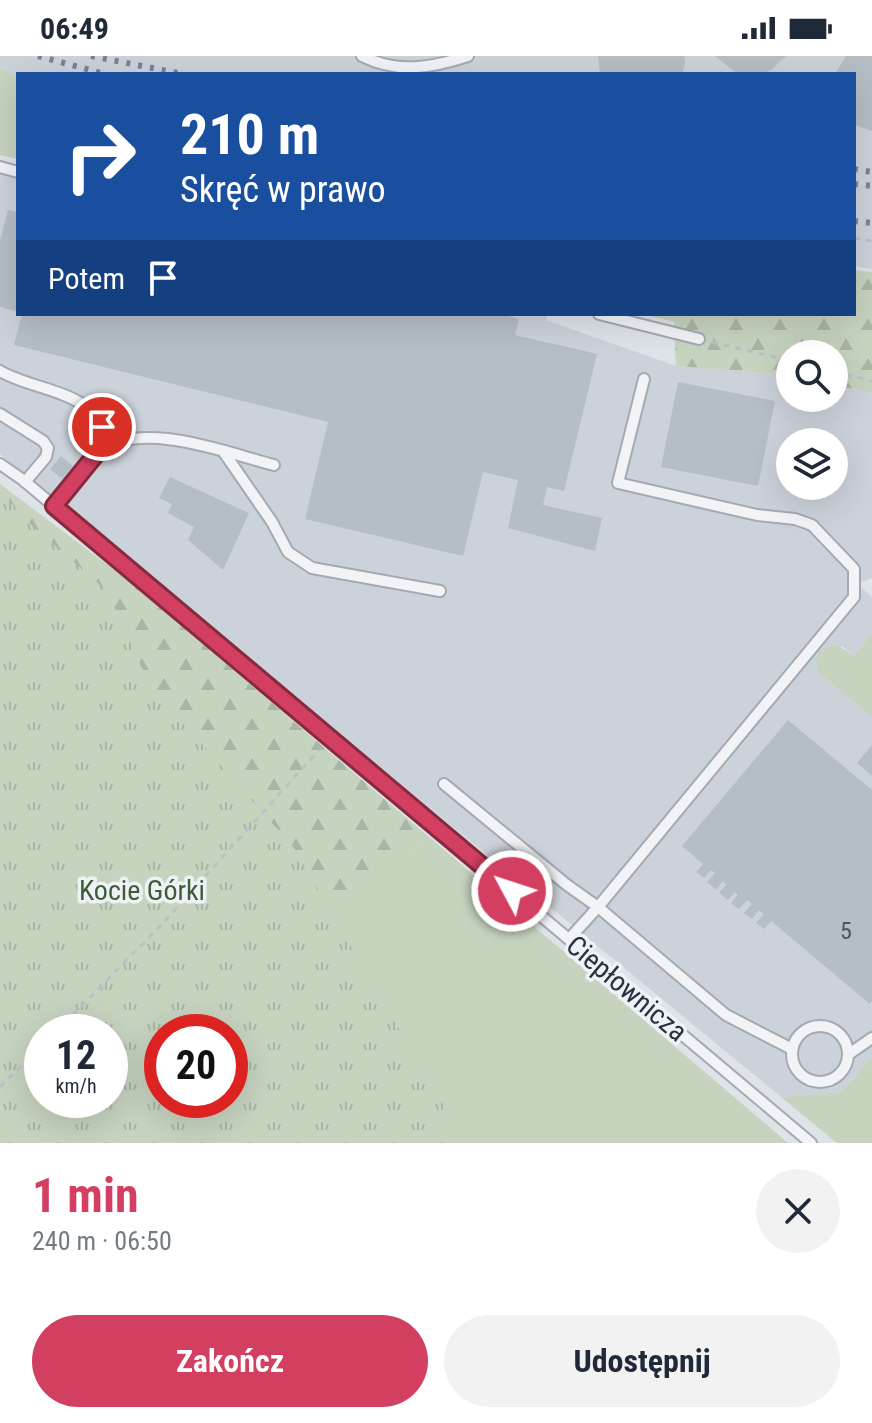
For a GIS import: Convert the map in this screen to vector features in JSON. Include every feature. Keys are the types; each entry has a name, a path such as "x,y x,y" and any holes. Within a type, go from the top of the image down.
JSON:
{"lane":[{"path":"362,56 391,67 421,68 468,56"},
{"path":"607,316 699,339"},
{"path":"0,371 17,381 54,392 87,407 102,427 97,453"},
{"path":"569,939 854,597 854,569 812,525 618,483 644,379"},
{"path":"0,414 43,441 48,448 46,457 25,482"},
{"path":"54,506 97,453 115,442 152,437 274,465"},
{"path":"223,451 272,522 288,552 312,568 440,591"},
{"name":"Ciepłownicza","path":"0,464 54,506 811,1143"},
{"path":"444,784 598,907 726,1015 792,1049"},
{"path":"820,1026 842,1036 849,1054 846,1066 838,1077 827,1082 814,1082 803,1077 795,1067 792,1049 802,1033 820,1026"},
{"path":"849,1054 872,1038"}],"path":[{"path":"699,339 776,358"},
{"path":"848,375 872,381"},
{"path":"74,1014 164,922 330,739"},
{"path":"0,1087 24,1064"}],"shaded area":[{"path":"0,56 872,56 872,269 856,266 856,72 16,73 0,69"},
{"path":"0,174 16,178 16,316 547,316 546,320 676,366 776,374 776,412 848,412 848,388 872,393 872,578 857,584 872,597 872,634 854,656 842,646 818,672 872,717 872,1057 842,1092 781,1097 0,454"}],"green space":[{"path":"0,69 16,73 16,159 0,155"},
{"path":"856,270 872,272 872,393 848,388 848,340 776,340 776,374 676,366 674,322 651,316 856,316"},
{"name":"Kocie Górki","path":"0,484 129,581 429,837 329,922 309,1111 248,1117 248,1014 144,1014 144,1118 241,1118 0,1143"},
{"name":"Kocie Górki","path":"0,491 31,525 107,591 149,684 294,848 465,1143 0,1143"},
{"path":"872,634 872,717 818,672 816,659 819,652 833,646 854,656"},
{"path":"429,837 788,1143 259,1143 329,921"},
{"path":"872,1057 872,1143 837,1143 781,1097 842,1092"}],"building":[{"path":"598,56 684,56 683,72 600,72"},
{"path":"715,56 786,56 770,71 735,72"},
{"path":"846,56 872,56 872,131 856,126 856,72 836,72"},
{"path":"8,210 16,212 16,311 0,307 0,241"},
{"path":"21,316 508,316 519,319 515,335 597,354 564,491 547,487 543,505 602,518 595,551 508,528 518,480 483,472 463,556 305,519 328,422 14,345"},
{"path":"678,382 775,401 758,486 661,467"},
{"path":"61,456 73,466 62,479 50,469"},
{"path":"170,477 249,513 223,570 188,540 194,527 168,513 172,504 159,498"},
{"path":"788,720 872,790 870,1004 771,921 764,929 756,923 764,914 759,910 752,919 744,913 752,904 747,900 739,909 731,903 738,895 735,892 728,900 719,893 726,885 723,881 716,890 707,882 715,873 711,870 704,878 696,872 703,864 682,846"},
{"path":"872,745 872,776 857,763"}],"railway":[{"path":"38,56 98,72"},
{"path":"91,56 173,72"},
{"path":"856,169 872,172"},
{"path":"856,184 872,186"},
{"path":"856,221 872,223"}],"route":[{"path":"102,427 97,453 54,506 512,891"}]}
